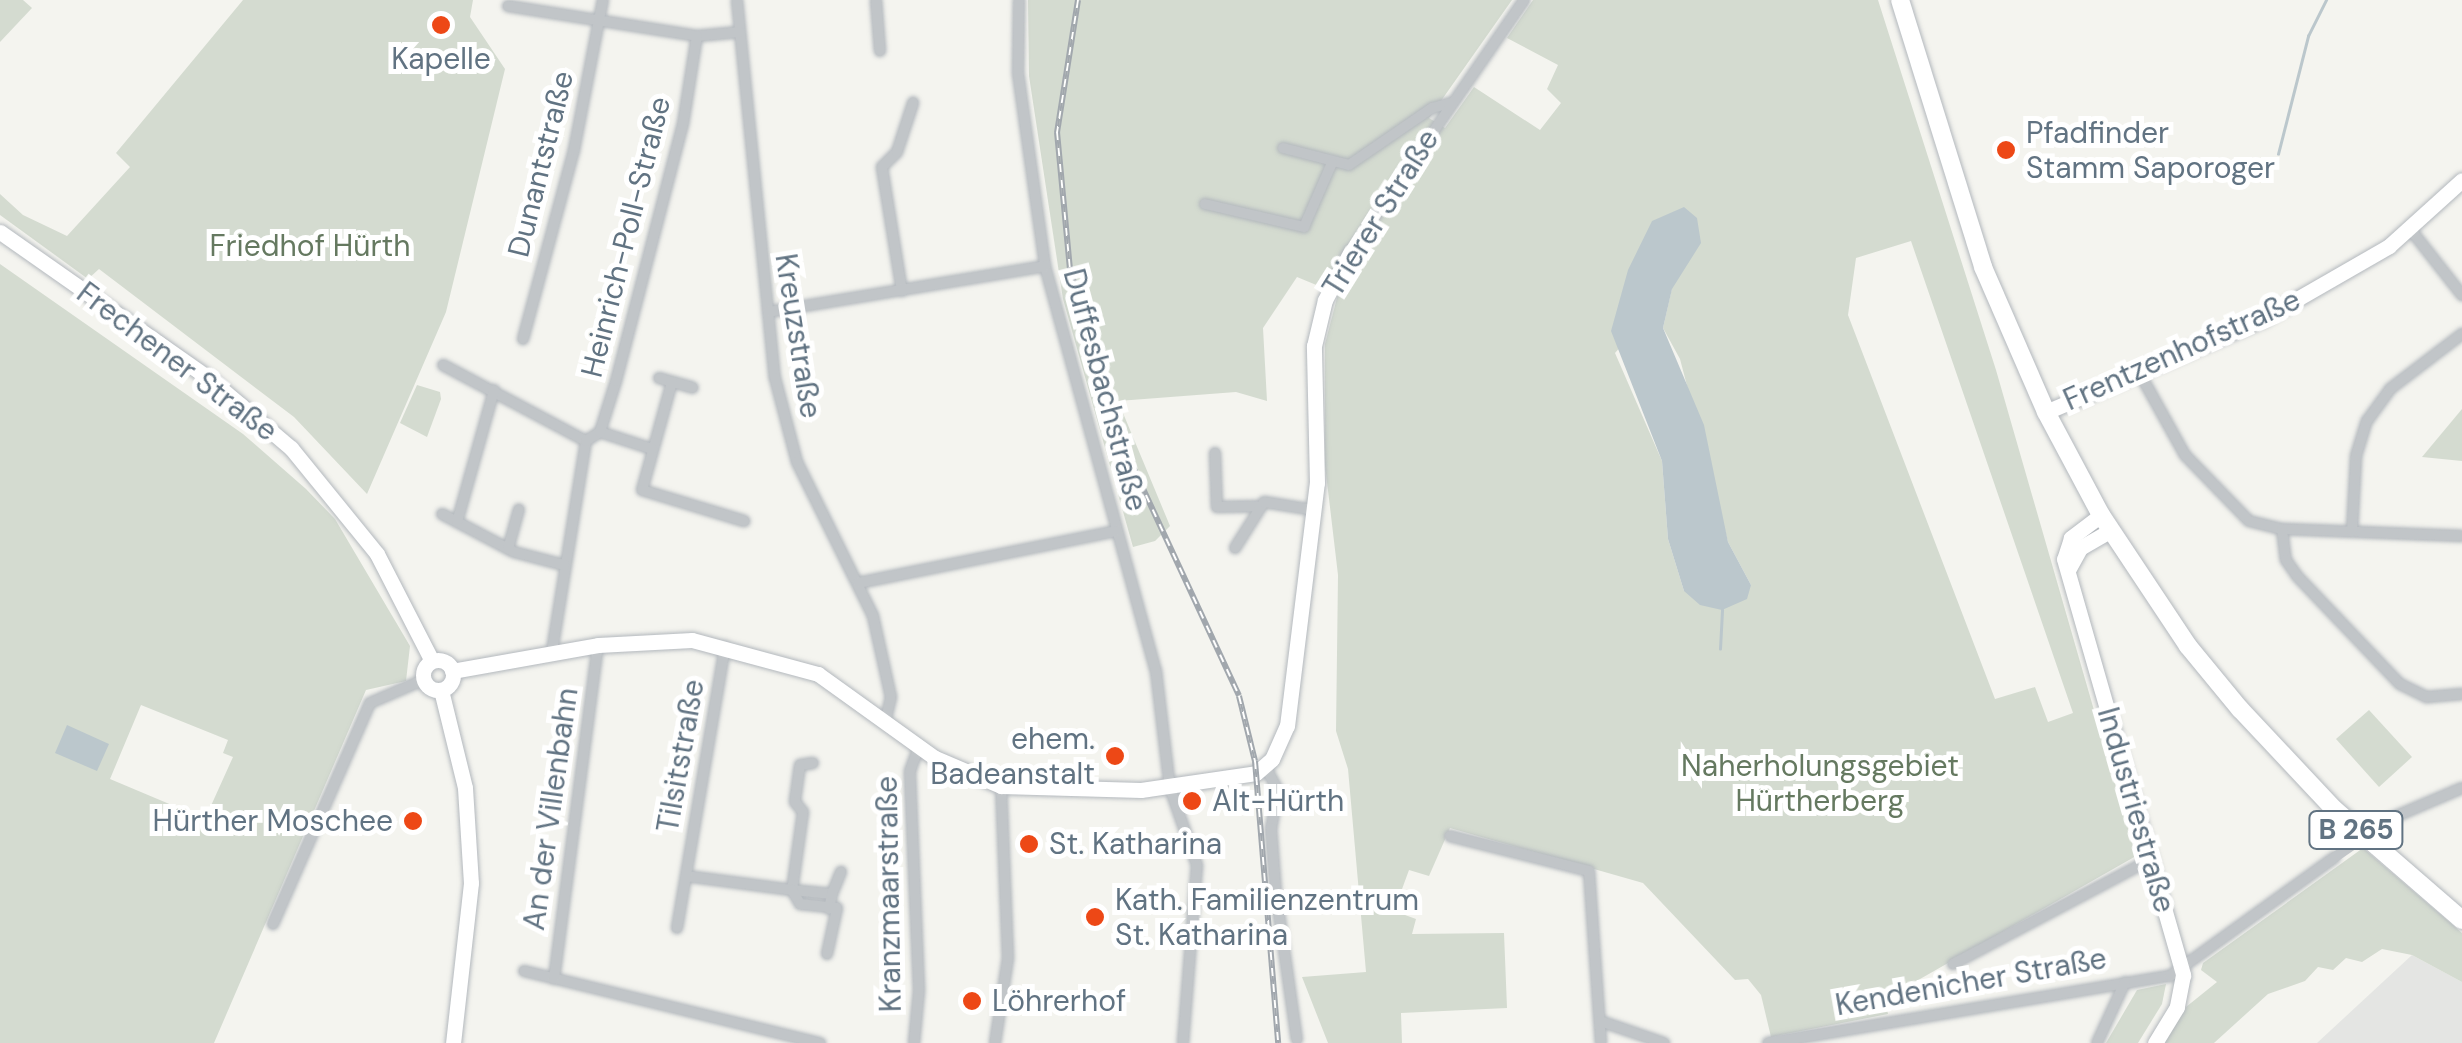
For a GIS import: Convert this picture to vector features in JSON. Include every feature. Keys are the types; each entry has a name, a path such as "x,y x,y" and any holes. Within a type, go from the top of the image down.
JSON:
{"main road":[{"path":"1900,0 1925,86"},
{"path":"1909,0 1925,86"},
{"name":"B 265","path":"1925,86 1983,266 2046,412 2106,522 2240,709 2335,810 2462,920"}],"street":[{"name":"Dunantstraße","path":"523,339 574,150 603,0"},
{"name":"Kreuzstraße","path":"737,0 768,312 788,437 858,583 889,687 886,719"},
{"path":"876,0 880,51"},
{"name":"Duffesbachstraße","path":"1019,0 1018,73 1045,266 1156,671 1170,788 1199,878 1183,1043"},
{"name":"Trierer Straße","path":"1266,766 1287,726 1314,510 1314,346 1325,300 1351,251 1524,0"},
{"path":"508,6 600,16 696,36 740,32"},
{"name":"Heinrich-Poll-Straße","path":"600,432 671,175 696,36"},
{"path":"902,291 882,167 897,152 913,102"},
{"path":"1283,148 1332,163 1362,160 1432,108 1451,103"},
{"path":"1205,204 1304,227 1332,163"},
{"name":"Frentzenhofstraße","path":"2046,412 2264,318 2411,230 2462,180"},
{"path":"2411,230 2462,295"},
{"name":"Frechener Straße","path":"0,232 211,380 291,448 377,554 432,661"},
{"path":"768,312 1045,266"},
{"path":"2352,530 2356,456 2367,421 2390,390 2462,334"},
{"path":"443,365 586,441"},
{"path":"2139,372 2171,436 2220,498 2249,522 2282,530 2462,536"},
{"path":"659,378 693,388"},
{"path":"672,382 642,490 744,521"},
{"path":"456,522 494,390"},
{"path":"552,651 586,441 600,432 652,449"},
{"path":"1215,453 1218,507 1288,502 1314,510"},
{"path":"1235,548 1256,506"},
{"path":"508,549 519,509"},
{"path":"442,514 508,549 564,566"},
{"name":"Industriestraße","path":"2106,522 2080,548 2066,574 2182,970 2177,1007 2154,1043"},
{"path":"2282,530 2297,576 2400,684 2427,697 2462,694"},
{"path":"858,583 1117,531"},
{"path":"273,924 370,704 423,680 432,661 452,671 598,645 667,639 725,645 818,674 956,770 1001,786 1170,788 1238,779 1266,766 1278,790 1272,828 1276,892 1297,1040"},
{"name":"An der Villenbahn","path":"554,979 598,645"},
{"name":"Tilsitstraße","path":"677,928 725,645"},
{"path":"452,671 441,690 465,788 471,870 453,1043"},
{"path":"423,680 441,690"},
{"name":"Kranzmaarstraße","path":"914,1043 920,990 910,772 919,746"},
{"path":"792,890 803,812 795,802 800,765 813,763"},
{"path":"996,1043 1008,958 1001,786"},
{"path":"2182,970 2392,818 2462,788"},
{"path":"1450,836 1589,871 1601,1043"},
{"path":"1953,964 2151,859"},
{"path":"827,954 838,908 830,908 832,894 841,872"},
{"name":"Tilsitstraße","path":"686,876 832,894"},
{"name":"Tilsitstraße","path":"792,890 800,904 830,908"},
{"name":"Kendenicher Straße","path":"1768,1043 2182,970"},
{"path":"524,971 820,1043"},
{"path":"2097,1043 2125,982"},
{"path":"1600,1022 1664,1043"}],"shaded area":[{"path":"1684,207 1697,218 1701,243 1672,289 1663,328 1704,425 1728,542 1751,585 1747,599 1722,610 1700,605 1684,591 1668,539 1662,461 1611,331 1628,270 1652,221"},
{"path":"67,725 109,744 97,771 55,753"},
{"path":"2412,955 2462,982 2462,1043 2317,1043"}],"green space":[{"path":"0,0 23,0 32,8 0,42"},
{"name":"Friedhof Hürth","path":"243,0 473,0 470,17 505,69 446,312 367,494 294,417 99,269 88,279 0,215 0,194 23,215 67,236 130,167 116,153"},
{"name":"Naherholungsgebiet Hürtherberg","path":"1028,0 1512,0 1429,118 1445,128 1474,87 1540,130 1561,103 1547,89 1558,65 1507,38 1533,0 1878,0 1996,370 2136,856 1885,999 1888,1014 1771,1037 1761,995 1748,979 1735,980 1643,883 1450,828 1429,876 1409,870 1394,911 1416,919 1412,934 1504,933 1507,1008 1401,1013 1402,1043 1328,1043 1302,977 1366,972 1348,769 1336,731 1338,575 1325,465 1325,344 1338,294 1297,277 1263,328 1267,401 1236,392 1118,401 1170,526 1155,541 1133,547 1063,299 1029,76","holes":["1911,241 2073,713 2048,722 2035,687 1995,699 1848,315 1856,258","1672,288 1663,328 1680,359 1728,542 1751,585 1684,591 1668,539 1662,461 1615,353"]},
{"path":"0,264 243,434 306,489 335,519 410,646 406,681 366,690 214,1043 0,1043","holes":["141,705 228,740 223,753 233,757 205,819 110,779"]},
{"path":"417,385 440,392 427,437 400,423"},
{"path":"2462,409 2462,461 2422,457"},
{"path":"2369,710 2412,757 2379,787 2336,739"},
{"path":"2363,848 2462,933 2462,982 2412,955 2382,949 2362,962 2346,958 2333,970 2318,967 2305,981 2268,994 2214,1043 2161,1043 2186,1007 2217,982 2201,970 2203,963"},
{"path":"2166,984 2162,1004 2138,1043 2106,1043 2137,990"}],"waterway":[{"path":"2278,154 2308,36 2326,0"},
{"path":"1720,649 1722,610"}],"railway":[{"path":"1078,0 1057,132 1070,269 1119,437 1239,696 1255,761 1278,1043"}],"place":[{"name":"Kapelle","path":"441,25"},
{"name":"Pfadfinder Stamm Saporoger","path":"2006,150"},
{"name":"ehem. Badeanstalt","path":"1115,756"},
{"name":"Alt-Hürth","path":"1192,801"},
{"name":"Hürther Moschee","path":"413,821"},
{"name":"St. Katharina","path":"1029,844"},
{"name":"Kath. Familienzentrum St. Katharina","path":"1095,917"},
{"name":"Löhrerhof","path":"972,1001"}]}
